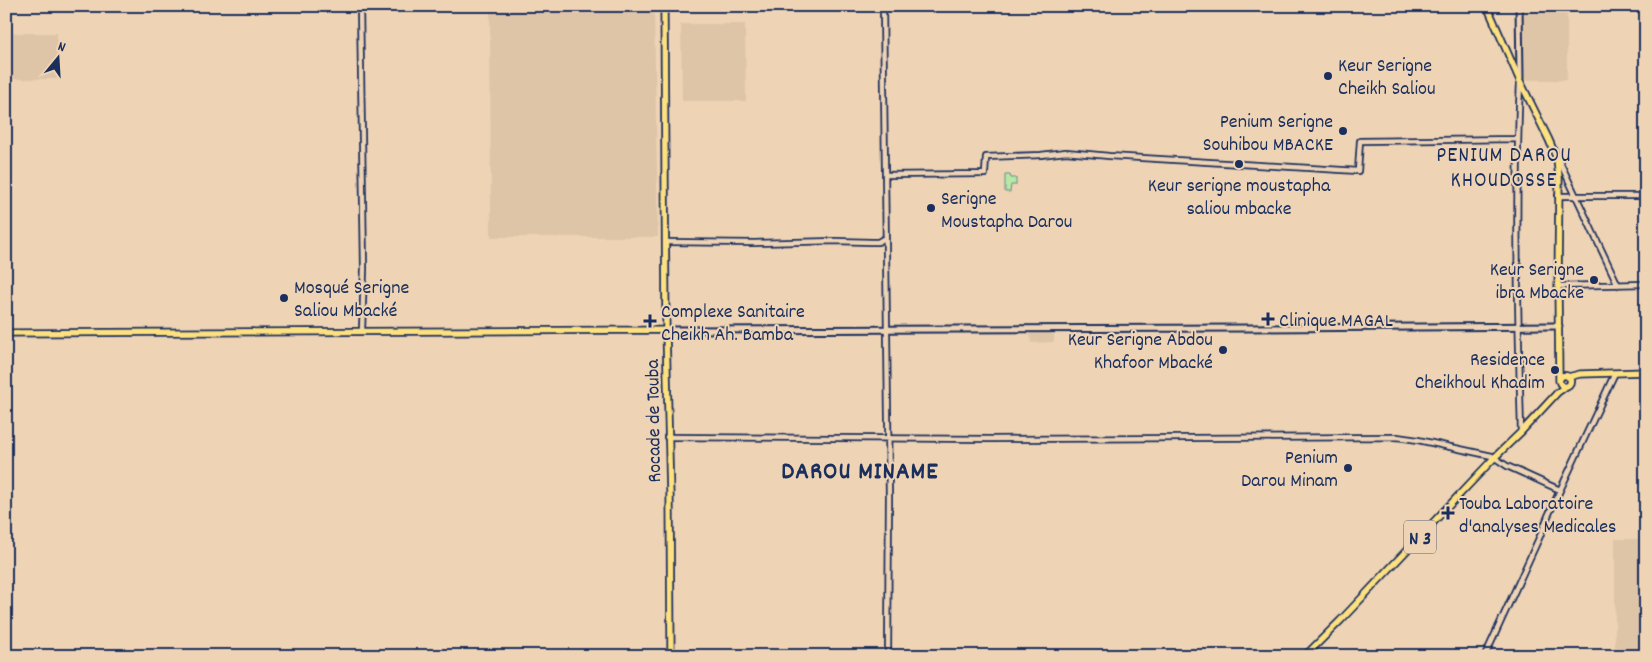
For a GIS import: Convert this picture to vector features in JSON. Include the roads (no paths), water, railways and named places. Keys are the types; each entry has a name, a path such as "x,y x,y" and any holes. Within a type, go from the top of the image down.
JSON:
{"main road":[{"name":"Rocade de Touba","path":"664,6 667,436 670,496 671,656"},
{"path":"1487,6 1520,81 1555,153 1559,178 1558,286 1561,384"},
{"path":"1519,6 1520,81"},
{"path":"6,333 1559,326"},
{"path":"1559,366 1568,378 1569,385 1561,384"},
{"path":"1561,384 1562,377 1568,378 1585,374 1646,372"},
{"name":"N 3","path":"1310,656 1477,482 1496,457 1558,392 1561,384"},
{"name":"N 3","path":"1305,656 1342,621"}],"street":[{"path":"360,6 364,268 362,331"},
{"path":"883,6 887,329 888,656"},
{"path":"1520,81 1517,139 1521,432"},
{"path":"885,175 985,174 986,157 1042,155 1063,152 1358,171 1360,141 1517,139"},
{"path":"1555,153 1618,285"},
{"path":"1558,196 1646,196"},
{"path":"666,242 878,242 885,238"},
{"path":"1558,286 1646,284"},
{"path":"1485,656 1615,373"},
{"path":"667,436 991,439 1394,437 1418,440 1496,457 1507,466 1560,490"}],"place":[{"name":"Keur Serigne Cheikh Saliou","path":"1328,76"},
{"name":"Penium Serigne Souhibou MBACKE","path":"1343,131"},
{"name":"Keur serigne moustapha saliou mbacke","path":"1239,164"},
{"name":"Serigne Moustapha Darou","path":"931,208"},
{"name":"Keur Serigne ibra Mbacke","path":"1594,280"},
{"name":"Mosqué Serigne Saliou Mbacké","path":"284,298"},
{"name":"Clinique MAGAL","path":"1268,319"},
{"name":"Complexe Sanitaire Cheikh Ah. Bamba","path":"650,321"},
{"name":"Keur Serigne Abdou Khafoor Mbacké","path":"1223,350"},
{"name":"Residence Cheikhoul Khadim","path":"1555,370"},
{"name":"Penium Darou Minam","path":"1348,468"},
{"name":"Touba Laboratoire d'analyses Medicales","path":"1448,513"}],"district":[{"name":"PENIUM DAROU KHOUDOSSE","path":"1504,166"},
{"name":"DAROU MINAME","path":"860,469"}]}
